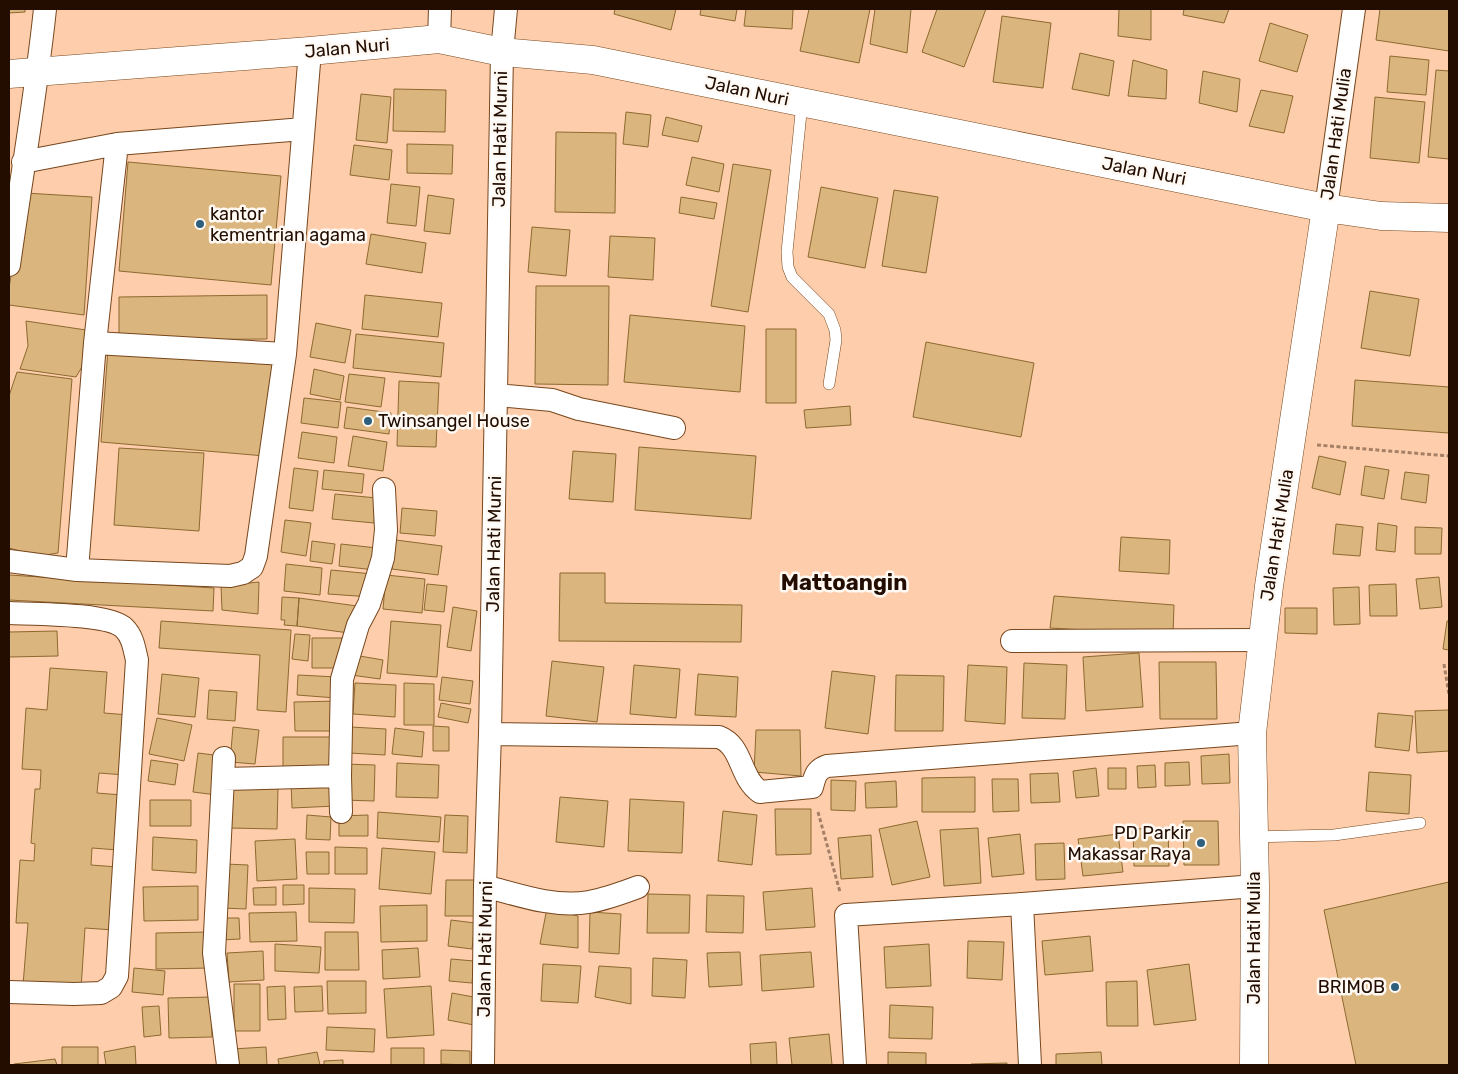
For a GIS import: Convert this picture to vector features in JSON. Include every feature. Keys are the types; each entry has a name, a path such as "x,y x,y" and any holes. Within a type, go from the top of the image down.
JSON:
{"street":[{"path":"9,265 38,72 45,9"},
{"path":"439,39 440,9"},
{"name":"Jalan Hati Mulia","path":"1254,1065 1255,886 1252,733 1269,586 1354,9"},
{"name":"Jalan Hati Murni","path":"483,1065 502,52 505,16"},
{"name":"Jalan Nuri","path":"9,74 439,39 502,52 593,60 1326,208 1381,216 1449,218"},
{"path":"9,561 77,570 230,576 243,573 252,567 256,556 285,354 310,51"},
{"path":"23,162 117,144 303,129"},
{"path":"77,570 95,343 117,144"},
{"path":"95,343 285,354"},
{"path":"496,394 552,400 586,410 674,428"},
{"path":"341,812 342,679 358,625 370,604 382,558 386,530 384,489"},
{"path":"9,613 91,617 112,622 123,627 132,639 137,660 117,976 111,987 101,992 74,994 9,992"},
{"path":"1012,641 1262,640"},
{"path":"490,734 719,737 733,746 748,779 753,787 760,792 812,787 820,768 827,766 1252,733"},
{"path":"228,1065 214,953 224,768 340,776"},
{"path":"485,886 553,903 587,902 638,887"},
{"path":"855,1065 846,915 1255,886"},
{"path":"1022,904 1030,1065"}],"lane":[{"path":"802,103 787,252 788,266 792,277 829,314 835,330 836,340 829,384"},
{"path":"1254,837 1334,835 1420,823"}],"path":[{"path":"1291,442 1449,456"},
{"path":"1444,664 1449,695"},
{"path":"812,787 846,915"}],"building":[{"path":"9,9 25,9 25,12 9,13"},
{"path":"615,9 676,9 671,30 614,14"},
{"path":"701,9 737,9 735,21 700,15"},
{"path":"746,9 793,9 792,29 744,26"},
{"path":"809,9 870,9 859,63 800,51"},
{"path":"875,9 911,9 907,53 870,44"},
{"path":"937,9 986,9 964,67 922,52"},
{"path":"1119,9 1151,9 1151,40 1118,36"},
{"path":"1184,9 1229,9 1224,23 1183,15"},
{"path":"1380,9 1449,9 1449,51 1376,40"},
{"path":"1002,16 1051,23 1043,88 993,82"},
{"path":"1270,23 1308,35 1297,72 1259,61"},
{"path":"1080,53 1114,61 1109,96 1072,89"},
{"path":"1390,56 1429,60 1426,95 1387,92"},
{"path":"1133,60 1167,70 1166,99 1128,96"},
{"path":"1436,70 1449,71 1449,159 1428,157"},
{"path":"1203,71 1240,79 1237,112 1199,103"},
{"path":"394,89 446,90 445,132 393,131"},
{"path":"1261,90 1293,96 1284,133 1249,126"},
{"path":"361,94 391,97 387,143 356,140"},
{"path":"1375,97 1425,102 1419,163 1370,158"},
{"path":"626,112 651,115 648,147 623,144"},
{"path":"666,117 702,126 698,142 662,135"},
{"path":"556,132 616,133 615,213 555,212"},
{"path":"407,144 453,145 452,174 407,173"},
{"path":"354,145 392,150 389,180 350,175"},
{"path":"692,157 724,164 719,192 686,185"},
{"name":"kantor kementrian agama","path":"128,162 281,176 271,285 119,271"},
{"path":"733,164 771,170 748,312 711,306"},
{"path":"391,184 420,187 416,226 387,223"},
{"path":"821,187 878,198 865,268 808,257"},
{"path":"894,190 938,197 926,273 882,266"},
{"path":"25,193 92,197 84,315 9,305 9,288"},
{"path":"428,195 454,199 450,234 424,231"},
{"path":"681,197 717,203 714,219 679,213"},
{"path":"532,227 570,230 566,276 528,272"},
{"path":"371,234 426,243 422,273 366,264"},
{"path":"610,236 655,238 653,280 608,277"},
{"path":"536,286 609,286 608,385 535,384"},
{"path":"1370,291 1419,299 1410,356 1361,348"},
{"path":"267,295 267,339 119,340 119,297"},
{"path":"365,295 442,303 438,337 362,329"},
{"path":"630,315 745,326 740,392 624,382"},
{"path":"26,321 86,330 89,355 76,377 20,369 28,346"},
{"path":"316,323 351,330 345,363 310,357"},
{"path":"766,329 796,329 796,403 766,403"},
{"path":"356,334 444,343 441,377 353,368"},
{"path":"926,342 1034,363 1021,437 913,417"},
{"path":"108,349 273,362 265,456 101,442"},
{"path":"314,369 344,376 340,400 310,394"},
{"path":"17,372 72,379 58,553 39,556 9,548 9,396"},
{"path":"349,374 385,378 381,407 345,402"},
{"path":"1355,380 1449,387 1449,433 1352,426"},
{"path":"399,381 439,383 436,447 397,446"},
{"path":"304,398 341,402 338,428 301,423"},
{"path":"850,406 851,425 806,428 804,410"},
{"name":"Twinsangel House","path":"347,407 391,413 389,434 344,428"},
{"path":"302,432 337,437 334,463 298,458"},
{"path":"353,436 387,442 383,471 348,466"},
{"path":"639,447 756,456 751,519 635,510"},
{"path":"119,448 204,453 199,531 114,525"},
{"path":"573,451 616,454 613,502 569,499"},
{"path":"1319,456 1346,462 1340,495 1312,488"},
{"path":"1365,466 1389,470 1384,499 1361,495"},
{"path":"294,468 318,471 313,511 289,508"},
{"path":"324,470 364,474 362,493 322,489"},
{"path":"1405,472 1429,475 1426,503 1401,499"},
{"path":"335,494 377,498 374,523 332,519"},
{"path":"402,508 437,511 435,536 400,533"},
{"path":"285,520 311,523 306,556 281,552"},
{"path":"1378,523 1397,526 1395,552 1376,550"},
{"path":"1336,524 1363,527 1360,556 1333,554"},
{"path":"1415,527 1442,528 1441,554 1415,554"},
{"path":"1121,537 1170,540 1169,574 1119,571"},
{"path":"396,540 442,546 438,575 392,569"},
{"path":"312,541 335,544 332,564 310,561"},
{"path":"341,544 377,548 375,570 339,566"},
{"path":"286,564 322,568 320,595 284,591"},
{"path":"331,570 373,574 371,597 328,594"},
{"path":"560,573 605,573 605,603 742,605 741,642 559,641"},
{"path":"9,575 214,588 213,611 9,600"},
{"path":"386,575 425,579 422,613 383,609"},
{"path":"1439,577 1442,607 1420,609 1416,579"},
{"path":"259,582 258,614 222,610 221,586"},
{"path":"427,584 447,586 444,612 424,610"},
{"path":"1396,584 1397,616 1370,616 1369,585"},
{"path":"1359,587 1360,624 1334,625 1333,588"},
{"path":"1054,596 1174,605 1173,635 1050,628"},
{"path":"282,597 299,598 297,626 284,625 285,620 281,620"},
{"path":"299,598 357,606 349,633 297,626"},
{"path":"453,607 477,611 471,651 447,647"},
{"path":"1285,608 1317,608 1317,634 1285,633"},
{"path":"161,621 291,630 286,712 257,710 260,655 159,648"},
{"path":"391,621 441,625 437,677 387,673"},
{"path":"1447,621 1449,621 1449,650 1443,649"},
{"path":"57,631 58,656 9,657 9,632"},
{"path":"295,634 310,635 308,661 292,659"},
{"path":"312,638 342,638 341,668 312,668"},
{"path":"1139,653 1143,707 1086,711 1083,657"},
{"path":"354,655 383,660 380,679 351,675"},
{"path":"552,661 604,667 597,722 546,716"},
{"path":"1159,662 1216,662 1217,719 1160,719"},
{"path":"1024,663 1067,665 1065,719 1022,718"},
{"path":"634,665 680,669 676,718 630,714"},
{"path":"968,665 1007,667 1005,724 965,721"},
{"path":"50,668 107,672 104,713 129,715 125,775 99,773 97,793 122,795 118,850 92,848 91,865 118,867 114,930 85,928 81,989 23,985 28,923 16,923 20,860 34,861 35,844 31,843 35,789 40,789 41,770 22,769 26,708 47,710"},
{"path":"832,671 875,676 868,734 825,728"},
{"path":"162,674 199,678 195,717 158,714"},
{"path":"698,674 738,677 736,717 695,715"},
{"path":"298,675 337,677 336,698 297,695"},
{"path":"896,675 944,676 943,731 895,731"},
{"path":"442,677 473,681 470,704 439,700"},
{"path":"355,683 396,685 395,717 353,714"},
{"path":"404,683 434,684 434,725 404,725"},
{"path":"209,690 237,692 235,721 207,719"},
{"path":"338,701 339,731 295,731 294,702"},
{"path":"441,703 471,709 468,723 438,717"},
{"path":"1449,710 1449,751 1417,753 1415,711"},
{"path":"1378,713 1413,716 1409,751 1375,747"},
{"path":"157,718 192,725 184,761 149,754"},
{"path":"433,726 449,727 449,751 433,751"},
{"path":"233,727 259,730 255,764 230,762"},
{"path":"351,727 386,729 385,755 349,753"},
{"path":"395,728 424,732 422,757 392,754"},
{"path":"756,730 800,730 801,776 754,772"},
{"path":"283,737 332,737 332,772 283,771"},
{"path":"198,753 222,756 217,795 193,792"},
{"path":"1229,754 1230,783 1202,784 1201,756"},
{"path":"151,760 178,764 175,785 148,781"},
{"path":"1189,762 1190,785 1165,786 1165,763"},
{"path":"397,763 439,765 438,798 396,797"},
{"path":"343,764 375,765 374,801 342,800"},
{"path":"1155,765 1156,787 1138,788 1137,766"},
{"path":"1096,768 1099,796 1076,798 1073,771"},
{"path":"1108,768 1126,768 1126,789 1108,789"},
{"path":"1369,772 1411,775 1409,814 1366,811"},
{"path":"1058,773 1060,802 1031,803 1030,774"},
{"path":"975,777 975,812 922,812 922,778"},
{"path":"992,779 1018,779 1019,811 993,812"},
{"path":"335,780 336,806 292,808 291,781"},
{"path":"831,780 856,781 855,811 831,810"},
{"path":"896,781 897,807 866,808 865,783"},
{"path":"230,786 278,787 277,829 229,828"},
{"path":"560,797 608,801 604,847 556,842"},
{"path":"630,799 684,802 682,853 628,851"},
{"path":"150,800 191,800 191,826 150,826"},
{"path":"775,809 811,809 811,854 776,855"},
{"path":"723,811 757,815 752,865 718,861"},
{"path":"378,812 441,817 439,842 377,838"},
{"path":"307,815 331,817 330,840 306,839"},
{"path":"368,815 368,836 339,836 339,816"},
{"path":"445,815 468,816 467,853 443,852"},
{"path":"917,821 930,877 892,885 879,829"},
{"name":"PD Parkir Makassar Raya","path":"1183,821 1218,821 1219,865 1184,865"},
{"path":"978,828 981,883 944,886 940,830"},
{"path":"1168,828 1169,866 1134,866 1133,829"},
{"path":"1020,834 1024,874 992,877 988,838"},
{"path":"1118,834 1123,872 1083,876 1078,839"},
{"path":"871,835 873,877 841,879 838,838"},
{"path":"153,837 197,840 196,873 152,870"},
{"path":"295,839 297,879 257,881 255,841"},
{"path":"1064,843 1065,879 1036,880 1035,844"},
{"path":"335,847 367,848 367,874 335,874"},
{"path":"382,848 435,852 431,894 379,889"},
{"path":"306,852 329,852 329,874 307,874"},
{"path":"225,864 248,865 246,909 222,908"},
{"path":"446,880 475,880 475,916 445,916"},
{"name":"BRIMOB","path":"1449,882 1449,1065 1356,1065 1324,910"},
{"path":"283,885 304,885 304,904 283,905"},
{"path":"198,886 198,920 144,921 143,887"},
{"path":"276,887 276,905 254,905 253,888"},
{"path":"309,888 355,889 354,923 309,922"},
{"path":"812,888 815,927 766,930 763,892"},
{"path":"648,894 690,895 689,933 647,933"},
{"path":"707,895 744,896 743,933 706,932"},
{"path":"427,905 427,941 381,942 380,906"},
{"path":"547,908 578,916 578,948 540,944"},
{"path":"296,912 297,941 250,942 249,913"},
{"path":"590,912 621,914 619,954 589,952"},
{"path":"219,918 239,918 240,939 220,940"},
{"path":"451,920 475,923 472,949 448,946"},
{"path":"210,932 211,968 156,969 156,933"},
{"path":"325,932 358,932 359,970 325,970"},
{"path":"1090,936 1093,971 1045,975 1042,941"},
{"path":"968,941 1004,942 1002,980 967,978"},
{"path":"275,944 321,947 319,973 275,971"},
{"path":"929,944 931,986 886,988 884,947"},
{"path":"418,948 420,977 383,979 382,950"},
{"path":"263,951 264,980 229,982 227,953"},
{"path":"740,952 742,985 709,987 707,953"},
{"path":"811,952 814,987 762,991 760,955"},
{"path":"653,958 687,960 685,998 652,996"},
{"path":"451,959 474,961 472,983 449,981"},
{"path":"543,964 581,966 578,1003 541,1001"},
{"path":"1189,964 1196,1020 1154,1025 1147,970"},
{"path":"599,966 631,968 631,1004 595,997"},
{"path":"134,968 165,971 163,995 132,992"},
{"path":"327,981 366,981 366,1013 328,1014"},
{"path":"1137,981 1138,1026 1107,1026 1106,982"},
{"path":"234,984 260,984 260,1031 234,1031"},
{"path":"285,986 286,1019 268,1020 267,987"},
{"path":"322,986 323,1011 295,1012 294,987"},
{"path":"431,986 434,1035 387,1038 384,989"},
{"path":"452,993 479,998 474,1025 448,1020"},
{"path":"211,997 212,1037 169,1038 168,998"},
{"path":"890,1005 933,1007 932,1039 889,1038"},
{"path":"159,1006 161,1035 144,1037 142,1007"},
{"path":"327,1027 375,1029 374,1052 326,1050"},
{"path":"829,1034 832,1065 792,1065 789,1038"},
{"path":"776,1042 777,1065 751,1065 750,1044"},
{"path":"135,1046 136,1065 106,1065 104,1052"},
{"path":"62,1047 98,1047 98,1065 62,1065"},
{"path":"266,1047 267,1065 233,1065 232,1049"},
{"path":"391,1048 424,1048 424,1065 391,1065"},
{"path":"441,1050 470,1051 470,1065 441,1064"},
{"path":"317,1052 320,1065 279,1065 278,1059"},
{"path":"888,1052 926,1053 926,1065 888,1065"},
{"path":"1101,1052 1102,1065 1056,1065 1056,1054"},
{"path":"55,1059 57,1065 14,1065 14,1064"},
{"path":"343,1060 343,1065 324,1065 324,1061"},
{"path":"1007,1063 1007,1065 971,1065 971,1064"}],"place":[{"name":"kantor kementrian agama","path":"200,224"},
{"name":"Twinsangel House","path":"368,421"},
{"name":"PD Parkir Makassar Raya","path":"1201,843"},
{"name":"BRIMOB","path":"1395,987"}],"district":[{"name":"Mattoangin","path":"844,582"}]}
